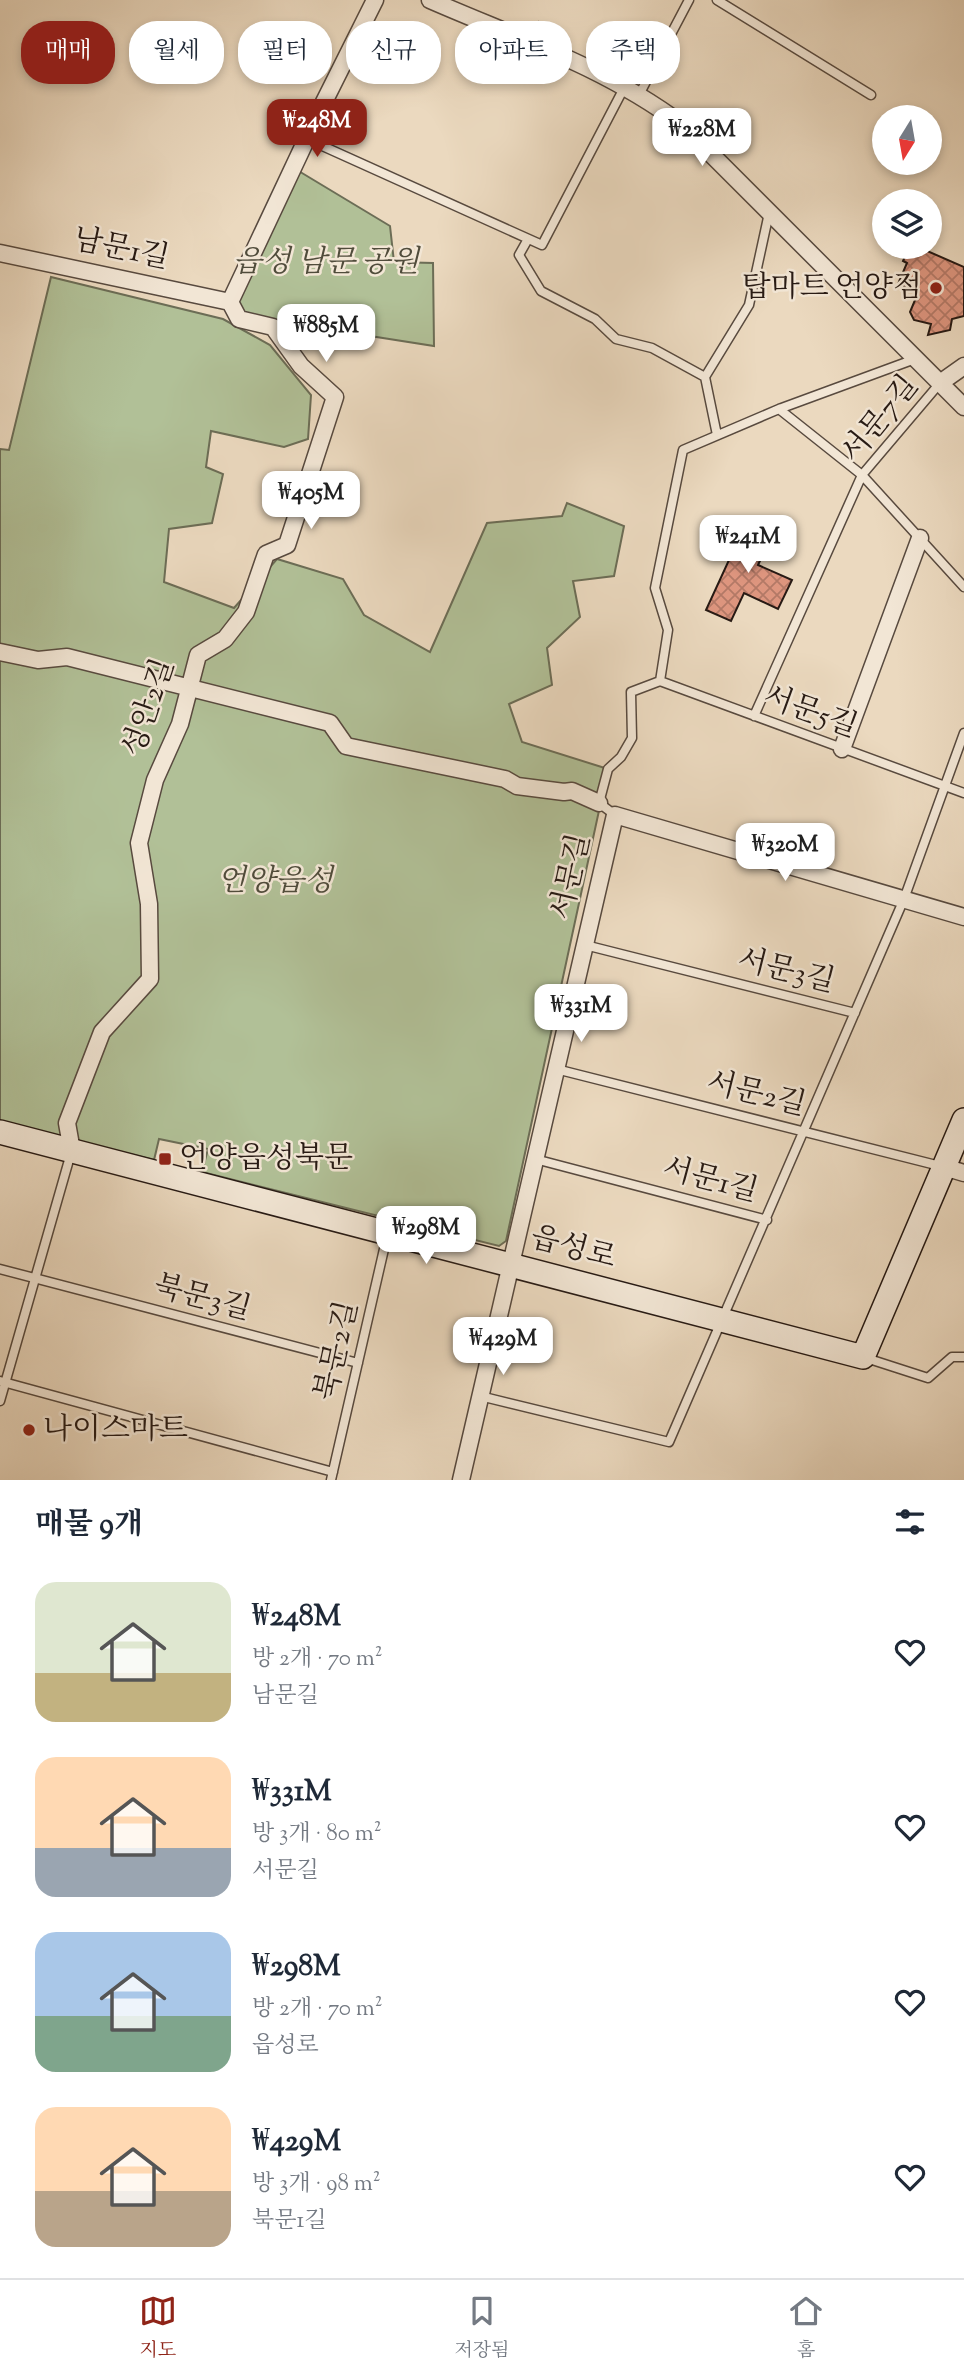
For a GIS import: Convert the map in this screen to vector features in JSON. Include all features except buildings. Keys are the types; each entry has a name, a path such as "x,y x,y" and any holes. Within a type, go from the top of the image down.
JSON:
{"street":[{"path":"230,302 374,0"},
{"path":"430,0 579,62 632,90 681,124 964,407"},
{"name":"남문1길","path":"0,253 230,302"},
{"name":"성안2길","path":"72,1151 67,1123 102,1032 150,979 149,904 139,843 155,779 180,724 198,655 225,639 246,612 266,554 287,545 335,397 301,366 273,327 239,319 230,302"},
{"path":"940,383 964,366"},
{"path":"842,749 920,538"},
{"path":"0,652 38,660 67,657 330,723 346,746 505,779 517,786 572,791 599,803"},
{"path":"615,815 964,917"},
{"name":"서문길","path":"461,1480 615,815"},
{"path":"863,1357 954,1170 964,1120"},
{"name":"읍성로","path":"0,1132 863,1357"}],"lane":[{"path":"307,139 542,245 632,90 690,0"},
{"path":"718,0 871,95"},
{"path":"717,435 705,377 749,305 769,211"},
{"path":"527,239 519,255 541,291 595,319 616,339 653,348 705,377"},
{"path":"660,681 668,630 655,588 683,450 779,410 915,359"},
{"name":"서문7길","path":"754,716 862,475 940,383"},
{"path":"779,410 862,475 964,587"},
{"name":"서문5길","path":"660,681 964,793"},
{"name":"서문길","path":"615,815 599,803 608,769 621,757 632,738 631,692 660,681"},
{"path":"904,899 964,733"},
{"name":"서문3길","path":"585,945 855,1013 904,899"},
{"path":"766,1220 855,1013"},
{"name":"서문2길","path":"556,1069 954,1170"},
{"path":"0,1401 3,1382 72,1151"},
{"name":"서문1길","path":"536,1159 766,1220 723,1321"},
{"name":"북문2길","path":"332,1476 388,1233"},
{"name":"북문3길","path":"0,1269 358,1363"},
{"path":"480,1396 669,1442 723,1321"},
{"path":"863,1357 928,1378 952,1357 964,1357"},
{"path":"3,1382 332,1476"}],"green space":[{"name":"읍성 남문 공원","path":"297,170 390,226 394,262 433,263 434,346 243,316 238,300"},
{"name":"언양읍성","path":"51,277 223,319 270,345 311,395 308,439 284,447 211,431 206,467 223,474 212,523 169,529 164,582 234,608 277,559 343,579 364,615 430,652 487,523 562,516 567,503 624,526 614,576 573,581 580,617 547,648 552,685 509,704 522,742 608,769 506,1241 499,1246 202,1172 208,1149 159,1139 154,1160 0,1122 0,449 9,450"}],"place":[{"name":"탑마트 언양점","path":"936,288"},
{"name":"언양읍성북문","path":"165,1159"},
{"name":"나이스마트","path":"29,1430"}]}
